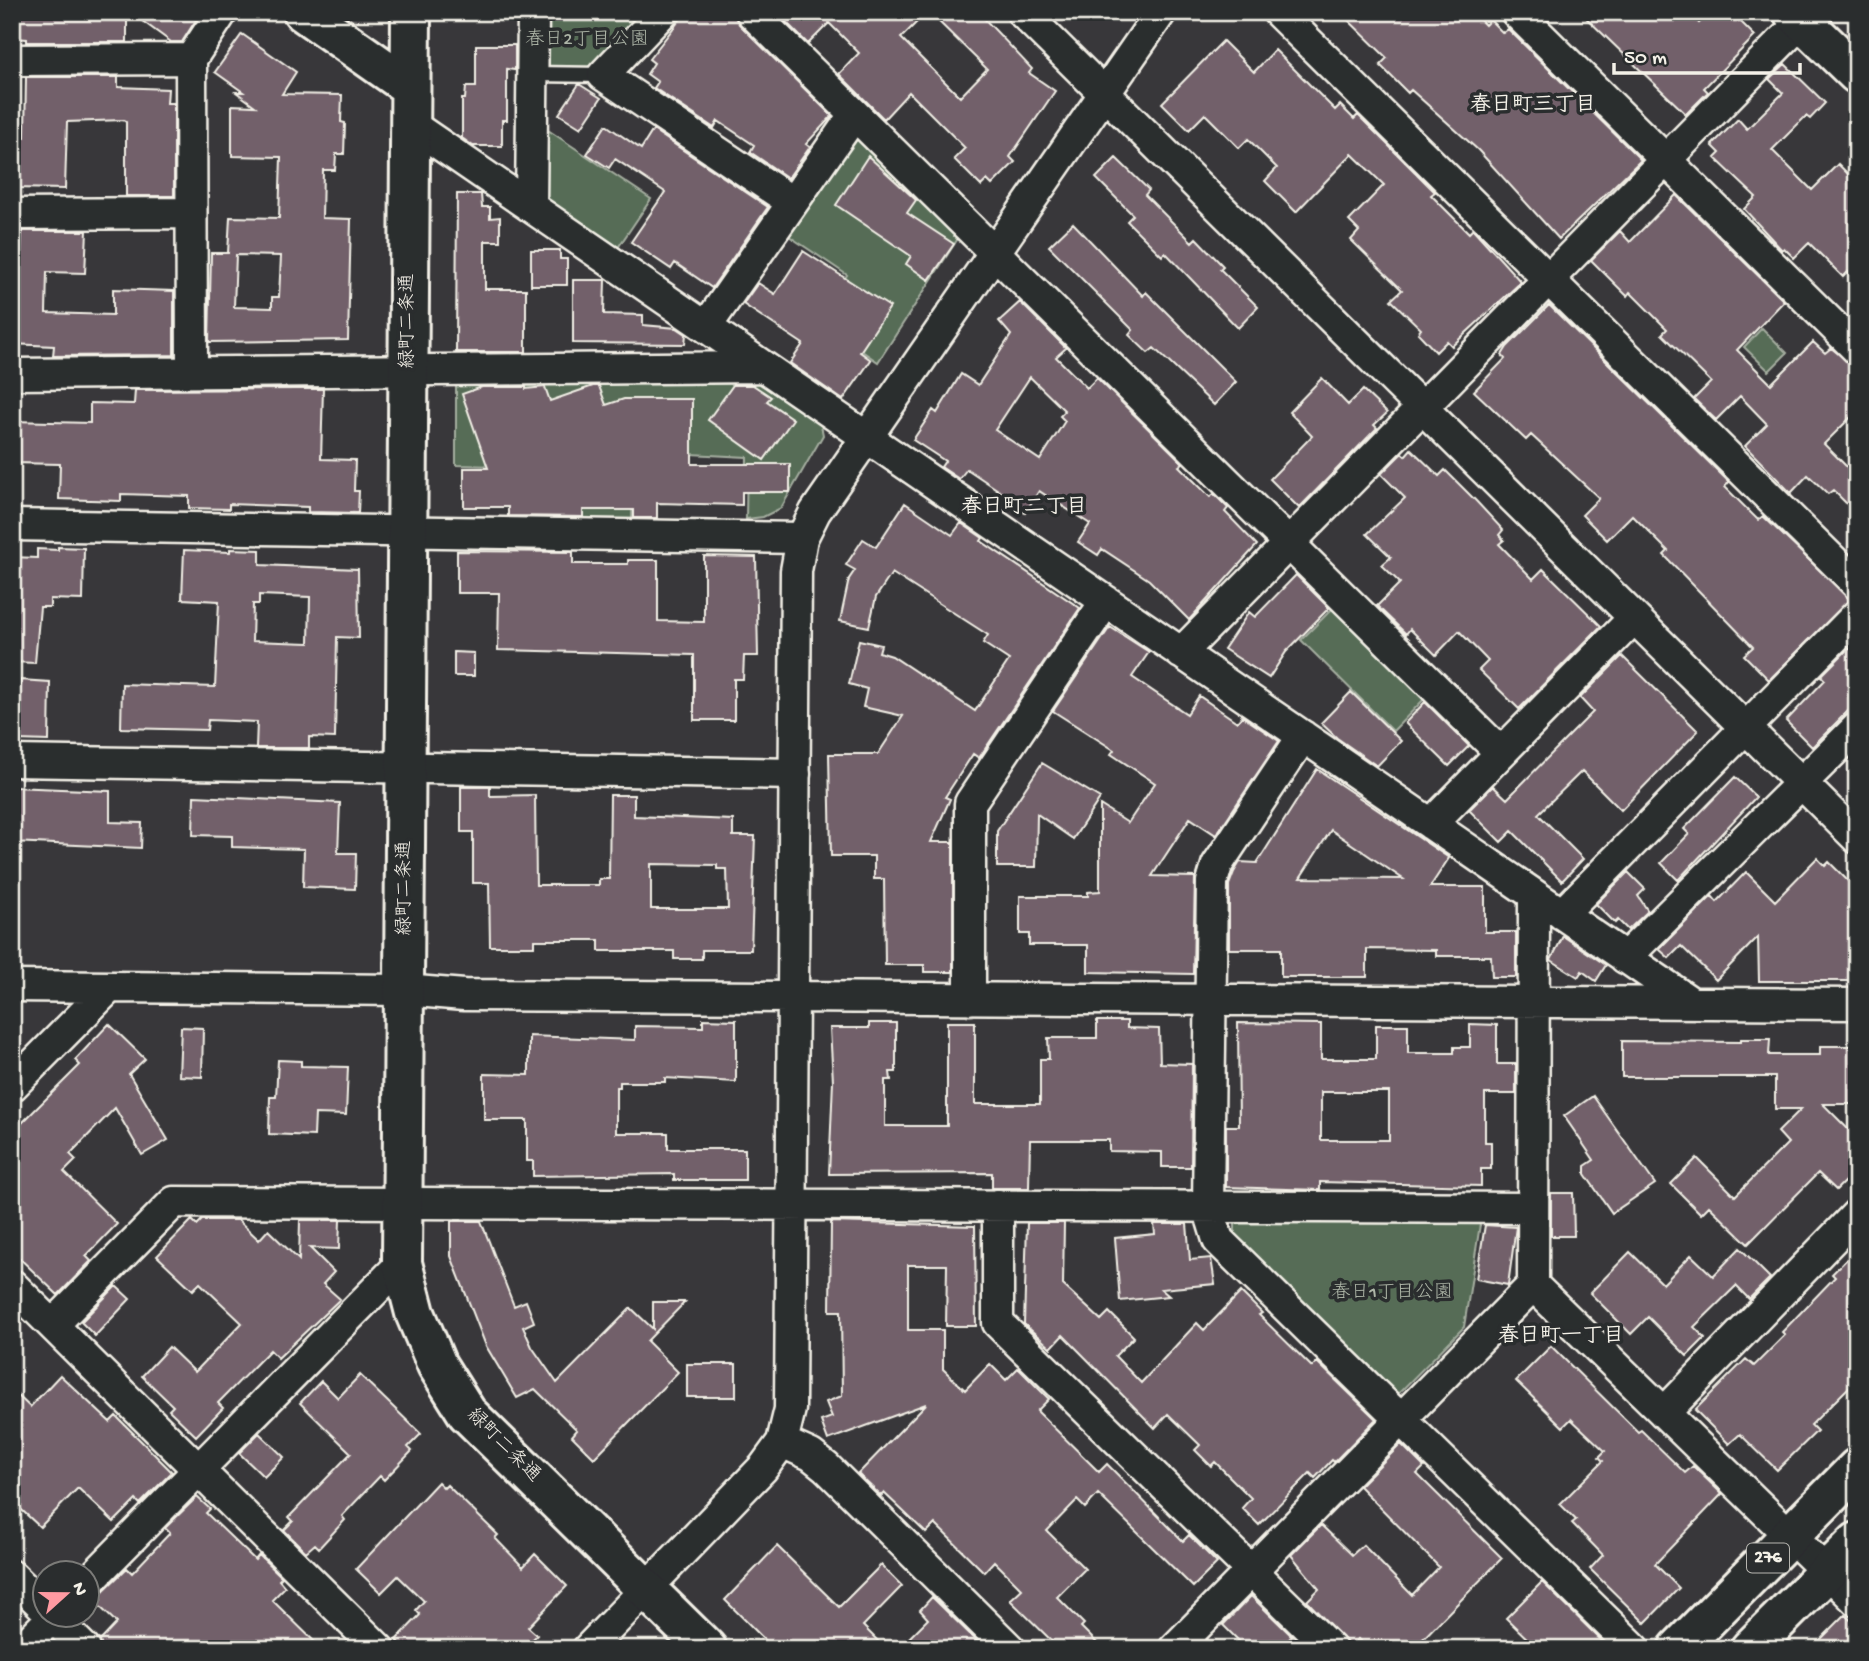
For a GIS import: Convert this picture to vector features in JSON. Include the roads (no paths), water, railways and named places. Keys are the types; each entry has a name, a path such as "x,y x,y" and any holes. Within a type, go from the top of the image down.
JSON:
{"main road":[{"path":"303,12 410,106"},
{"name":"緑町二条通","path":"411,12 402,1263 415,1313 437,1365 467,1413 707,1649"},
{"path":"1802,15 1857,74"},
{"name":"276","path":"1678,1649 1857,1468"},
{"name":"276","path":"1750,1649 1857,1542"}],"street":[{"path":"192,372 191,59 222,12"},
{"path":"531,206 533,12"},
{"path":"663,12 603,75 792,202"},
{"path":"751,12 1501,754"},
{"path":"1022,12 1857,838"},
{"path":"588,1649 763,1468 782,1442 790,1409 796,571 802,538 815,512 1161,12"},
{"path":"1278,12 1857,584"},
{"path":"1516,12 1857,349"},
{"path":"1181,653 1665,160 1802,15"},
{"path":"12,60 191,59"},
{"path":"410,106 531,206 1692,1003"},
{"path":"706,327 854,115"},
{"path":"12,214 191,214"},
{"path":"12,374 408,372 761,366"},
{"path":"12,525 802,538"},
{"path":"970,999 970,803 1106,601"},
{"path":"1562,914 1857,615"},
{"path":"1431,824 1634,618"},
{"path":"1625,958 1857,728"},
{"path":"1303,736 1217,865 1212,882 1209,1207 1218,1240 1635,1649"},
{"path":"12,761 795,774"},
{"path":"1174,1649 1533,1285 1534,895"},
{"path":"12,986 107,990 404,990 464,995 1857,1004"},
{"path":"12,1086 107,990"},
{"path":"53,1325 174,1202 1533,1208"},
{"path":"998,1205 998,1323 1331,1649"},
{"path":"1664,1413 1857,1214"},
{"path":"102,1568 402,1263"},
{"path":"12,1285 379,1649"},
{"path":"1533,1285 1857,1601"},
{"path":"782,1442 826,1467 1010,1649"},
{"path":"12,1576 32,1595"},
{"path":"21,1649 37,1630"},
{"path":"67,1630 85,1649"}],"lane":[{"path":"532,74 603,75"}],"district":[{"name":"春日町三丁目","path":"1533,106"},
{"name":"春日町二丁目","path":"1024,508"},
{"name":"春日町一丁目","path":"1561,1337"}],"park label":[{"name":"春日2丁目公園","path":"587,40"},
{"name":"春日1丁目公園","path":"1392,1293"}]}
